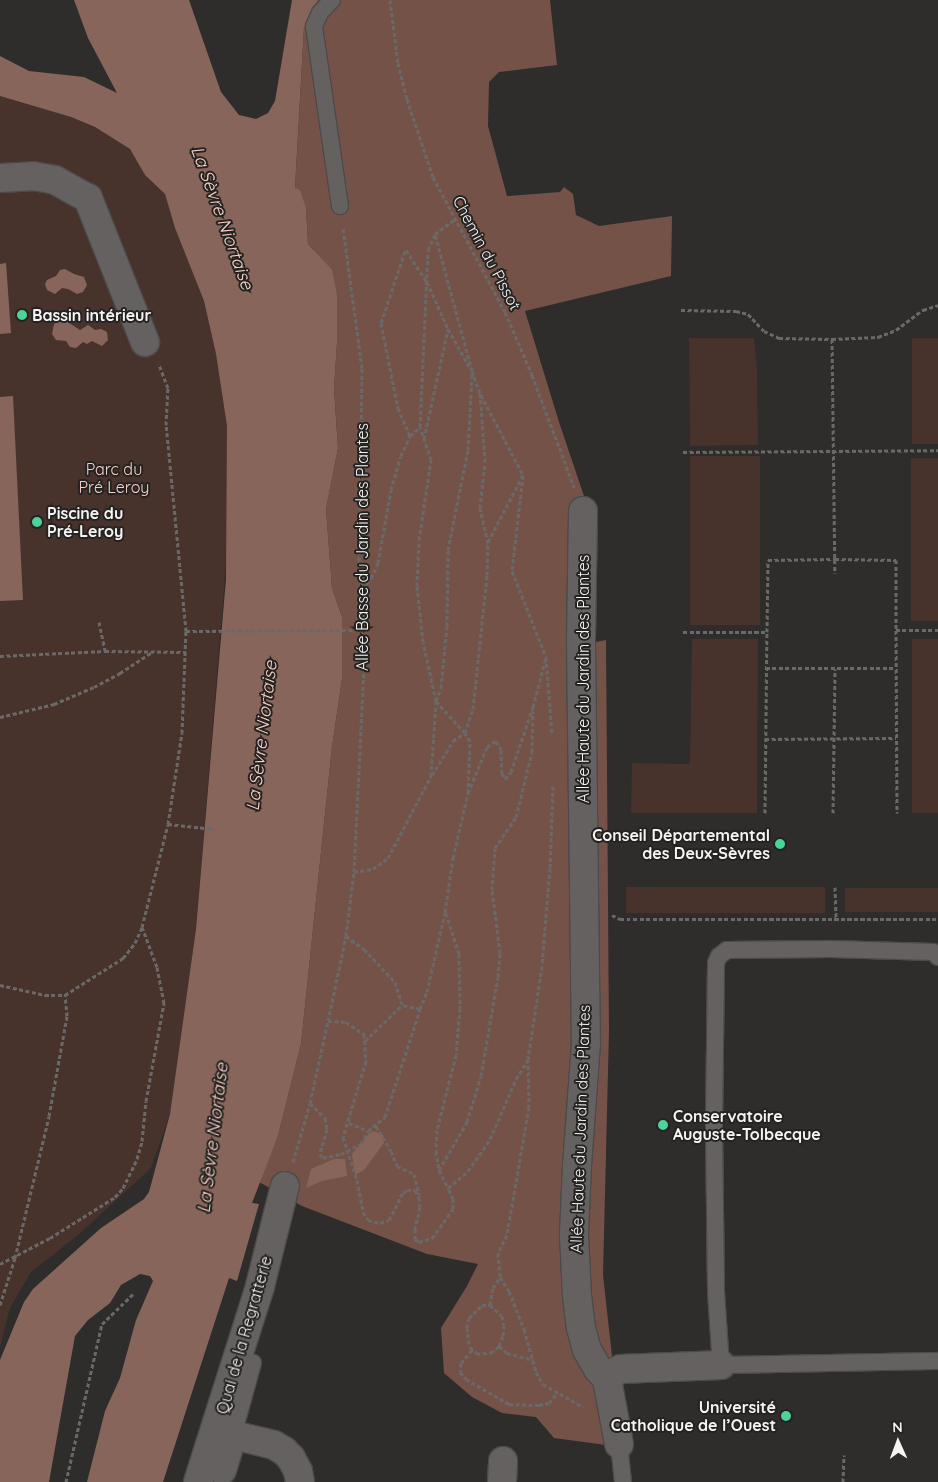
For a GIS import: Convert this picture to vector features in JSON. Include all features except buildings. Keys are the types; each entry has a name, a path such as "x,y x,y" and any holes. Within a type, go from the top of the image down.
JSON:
{"street":[{"path":"0,178 33,176 55,180 88,198 145,342"},
{"name":"Allée Haute du Jardin des Plantes","path":"583,511 581,643 586,1043 574,1235 576,1296 587,1350 598,1370 607,1379"},
{"name":"Quai de la Regratterie","path":"198,1482 257,1295 285,1186"},
{"path":"617,1436 607,1379 610,1374 621,1369 721,1365"},
{"path":"233,1435 274,1445 284,1451 291,1458 298,1471 300,1482"},
{"name":"Quai de la Regratterie","path":"219,1482 233,1435"}],"lane":[{"path":"332,0 320,13 314,26 340,206"},
{"path":"938,957 934,952 831,950 727,950 719,956 716,962 714,1127 716,1292 721,1365 938,1361"},
{"path":"233,1435 253,1362"},
{"path":"617,1436 623,1482"}],"path":[{"name":"Chemin du Pissot","path":"390,0 398,63 407,100 433,178 505,312 532,375 583,511"},
{"name":"Allée Basse du Jardin des Plantes","path":"285,1186 310,1104 346,936 354,872 366,630 359,526 362,368 352,276 340,206"},
{"path":"432,776 436,701 423,642 417,586 419,540 431,460 420,426 428,250 435,234 455,219"},
{"path":"435,234 472,371 480,393 523,475 512,571 546,657 552,734"},
{"path":"410,436 398,408 381,323 406,250 427,282 448,328 472,371 468,450 448,550 447,626 441,688 436,701"},
{"path":"681,310 736,311 748,314 764,331 779,338 832,339 878,336 896,330 923,310 938,305"},
{"path":"424,440 448,328"},
{"path":"832,339 835,573"},
{"path":"0,985 45,994 65,995 122,958 135,943 142,927 168,824 182,732 186,631 166,425 168,388 164,373 145,342"},
{"path":"354,872 373,869 388,858 453,741 465,733 473,709 483,626 488,543 480,508 485,462 480,393"},
{"path":"362,589 372,578 378,563 391,490 401,456 410,436 420,426"},
{"path":"683,452 938,450"},
{"path":"488,543 523,475"},
{"path":"765,813 768,560 835,559 896,560 897,813"},
{"path":"99,622 105,651"},
{"path":"186,631 350,632 366,630"},
{"path":"896,630 938,630"},
{"path":"683,632 767,632"},
{"path":"0,656 105,651 186,652"},
{"path":"0,717 54,704 120,673 152,652"},
{"path":"310,1104 325,1118 327,1129 320,1154 323,1158 341,1154 361,1144 368,1131 385,1117 427,992 445,912 453,858 468,793 487,747 496,741 501,750 502,773 505,780 511,772 534,707 546,657"},
{"path":"766,668 896,668"},
{"path":"833,813 835,669"},
{"path":"436,701 470,741 468,793"},
{"path":"439,1170 467,1122 481,1076 498,977 500,953 492,890 495,848 516,816 532,752 534,707"},
{"path":"765,739 896,738"},
{"path":"553,782 550,868 543,956 528,1059 529,1107 507,1235 498,1253 500,1277 512,1298 543,1384 580,1404 617,1436"},
{"path":"168,824 214,829"},
{"path":"835,888 836,919"},
{"path":"584,898 620,919 938,919"},
{"path":"376,1126 391,1151 397,1166 414,1174 419,1197 414,1234 419,1242 425,1242 432,1238 442,1227 453,1209 452,1199 439,1170 436,1151 437,1130 456,1055 460,1008 459,954 445,912"},
{"path":"0,1264 15,1258 115,1197 123,1188 137,1159 142,1141 146,1101 164,1003 157,967 142,927"},
{"path":"346,936 364,949 395,982 402,1005"},
{"path":"0,1305 15,1258 49,1116 67,1016 65,995"},
{"path":"402,1005 420,1009"},
{"path":"365,1042 402,1005"},
{"path":"328,1021 346,1022 364,1034 366,1061 344,1136 357,1180 363,1212 368,1220 380,1223 389,1220 399,1199 407,1190 415,1190 419,1197"},
{"path":"448,1188 468,1170 490,1139 516,1079 528,1059"},
{"path":"349,1123 368,1131"},
{"path":"490,1305 493,1288 500,1277"},
{"path":"66,1482 102,1324 133,1294"},
{"path":"482,1305 490,1305 502,1316 504,1325 499,1346 493,1352 486,1354 472,1350 467,1337 469,1318 482,1305"},
{"path":"499,1346 507,1353 533,1360"},
{"path":"472,1350 461,1363 460,1372 466,1380 509,1404 539,1405 549,1403 558,1392"},
{"path":"843,1482 844,1455"}],"green space":[{"name":"Parc du Pré Leroy","path":"0,96 71,117 95,127 130,149 145,175 165,194 175,228 204,301 216,354 227,426 228,539 196,929 170,1114 151,1168 77,1236 31,1272 10,1308 0,1347"},
{"path":"689,338 754,338 757,368 758,445 690,446"},
{"path":"912,338 938,338 938,444 912,444"},
{"path":"690,456 760,456 760,625 690,625"},
{"path":"911,458 938,458 938,621 911,621"},
{"path":"692,639 758,639 757,813 631,813 632,763 690,764"},
{"path":"912,639 938,639 938,813 912,813"},
{"path":"626,887 825,887 825,913 626,913"},
{"path":"845,888 938,888 938,912 845,912"}],"shaded area":[{"path":"318,0 550,0 557,65 499,72 489,82 488,126 507,196 560,192 564,187 573,194 576,215 599,226 672,216 671,276 525,311 589,511 590,643 606,640 609,1031 603,1275 612,1356 613,1446 554,1438 536,1417 502,1413 472,1397 444,1373 441,1328 478,1264 427,1254 302,1206 259,1182 278,1136 301,1044 332,747 342,679 342,617 332,588 326,509 338,448 334,388 337,343 332,269 308,244 306,208 295,189 304,27"}],"water":[{"name":"La Sèvre Niortaise","path":"74,0 189,0 221,92 239,115 256,119 268,113 275,101 292,0 318,0 304,27 295,188 300,190 306,208 308,244 332,269 337,296 337,343 334,389 338,448 326,509 332,588 342,617 342,679 332,747 301,1044 278,1136 252,1203 259,1204 237,1281 229,1278 163,1482 87,1482 105,1411 120,1378 136,1320 153,1281 150,1276 140,1274 121,1285 110,1303 88,1320 75,1336 49,1482 0,1482 0,1360 24,1302 33,1289 101,1228 144,1199 149,1192 170,1114 196,929 226,579 227,426 216,354 204,301 175,228 165,194 145,175 130,149 95,127 71,117 0,96 0,56 29,71 84,77 117,93 88,38"},
{"name":"Bassin intérieur","path":"6,263 11,333 0,334 0,264"},
{"path":"65,269 84,277 87,285 83,292 77,294 62,288 55,294 47,290 45,284 47,280 56,276 60,270"},
{"path":"59,321 66,321 80,330 88,325 95,330 101,329 107,332 108,340 102,346 92,341 87,344 83,342 76,348 70,347 66,341 56,340 52,334 54,324"},
{"path":"13,396 23,600 0,601 0,397"},
{"path":"374,1131 383,1135 384,1143 364,1170 355,1175 352,1154 369,1133"},
{"path":"334,1159 345,1159 347,1176 322,1181 306,1188 311,1169"}],"place":[{"name":"Bassin intérieur","path":"22,315"},
{"name":"Piscine du Pré-Leroy","path":"37,522"},
{"name":"Conseil Départemental des Deux-Sèvres","path":"780,844"},
{"name":"Conservatoire Auguste-Tolbecque","path":"663,1125"},
{"name":"Université Catholique de l’Ouest","path":"786,1416"}]}
